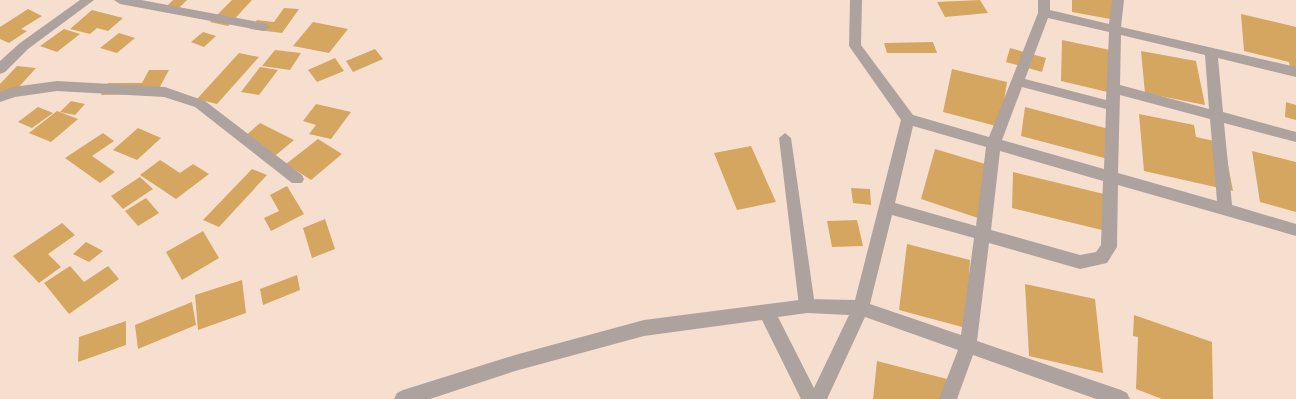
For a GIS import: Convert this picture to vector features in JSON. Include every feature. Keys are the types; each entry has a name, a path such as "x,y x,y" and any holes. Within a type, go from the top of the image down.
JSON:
{"street":[{"path":"0,69 24,46 88,0"},
{"path":"120,0 264,27"},
{"path":"856,0 855,46 908,119 994,142 1296,230"},
{"path":"886,207 1080,262 1101,258 1109,247 1109,177 1118,0"},
{"path":"948,399 968,346 994,142 1044,7 1115,30 1296,72"},
{"path":"1211,53 1218,116 1224,210"},
{"path":"1016,81 1112,106"},
{"path":"0,97 13,92 56,86 165,92 200,104 297,178"},
{"path":"1113,88 1296,137"},
{"path":"818,399 861,308 908,119"},
{"path":"403,399 515,363 644,328 807,306 861,308 1121,399"},
{"path":"766,311 810,399"}],"lane":[{"path":"785,138 807,306"}],"building":[{"path":"173,0 187,0 174,13 162,11"},
{"path":"232,0 252,0 228,26 210,22"},
{"path":"980,0 988,13 945,17 937,2"},
{"path":"1072,0 1119,0 1121,21 1072,12"},
{"path":"284,8 299,9 282,33 250,29 257,20 274,22"},
{"path":"28,9 42,16 21,29 27,31 9,43 0,39 0,27"},
{"path":"92,10 123,18 108,31 97,28 90,34 70,29"},
{"path":"1241,14 1296,27 1296,69 1290,68 1289,62 1244,51"},
{"path":"313,22 348,29 329,53 293,46"},
{"path":"64,29 80,34 57,52 40,46"},
{"path":"203,32 216,36 204,47 191,42"},
{"path":"119,33 135,38 117,53 100,48"},
{"path":"1062,40 1115,51 1116,94 1061,81"},
{"path":"933,42 937,53 887,53 884,43"},
{"path":"1010,48 1046,58 1042,72 1006,62"},
{"path":"375,49 383,59 353,72 346,61"},
{"path":"275,50 301,53 290,70 262,66"},
{"path":"1141,51 1196,61 1205,105 1145,93"},
{"path":"239,53 259,57 217,104 197,99"},
{"path":"335,58 344,71 317,82 308,70"},
{"path":"17,66 36,68 8,99 0,98 0,84"},
{"path":"260,67 278,70 259,95 241,92"},
{"path":"952,69 1007,82 1000,127 943,112"},
{"path":"149,70 169,70 156,94 101,95 108,83 142,83"},
{"path":"71,101 85,104 75,115 60,112"},
{"path":"1286,102 1296,105 1296,120 1285,117"},
{"path":"316,104 351,112 331,139 309,134 316,125 303,121"},
{"path":"38,107 53,113 32,128 18,122"},
{"path":"1025,107 1109,129 1108,159 1021,136"},
{"path":"57,111 78,119 51,142 29,133"},
{"path":"1139,114 1194,125 1196,137 1224,143 1233,191 1144,171"},
{"path":"260,123 294,140 276,155 243,138"},
{"path":"138,128 161,138 137,160 113,150"},
{"path":"103,133 114,141 92,156 115,172 100,183 65,158"},
{"path":"318,139 342,154 311,180 286,164"},
{"path":"751,146 776,202 737,210 714,153"},
{"path":"935,149 992,166 981,219 921,199"},
{"path":"1252,151 1296,162 1296,212 1260,202"},
{"path":"160,160 180,173 193,164 209,174 176,199 140,175"},
{"path":"252,169 267,175 219,227 203,220"},
{"path":"1013,172 1104,194 1106,231 1012,208"},
{"path":"140,177 153,189 123,209 111,196"},
{"path":"287,186 304,214 271,231 264,218 279,211 270,195"},
{"path":"851,188 870,189 871,205 853,203"},
{"path":"146,198 159,213 138,226 125,211"},
{"path":"325,219 335,249 312,258 303,228"},
{"path":"857,220 863,246 832,247 827,221"},
{"path":"62,223 75,235 48,254 61,267 39,283 13,256"},
{"path":"203,231 219,258 182,280 166,252"},
{"path":"86,242 103,251 89,262 73,254"},
{"path":"907,244 970,260 966,328 899,310"},
{"path":"70,266 84,282 108,266 119,279 69,314 44,283"},
{"path":"297,275 300,290 263,305 260,289"},
{"path":"242,280 246,313 198,330 195,295"},
{"path":"1025,284 1095,299 1103,373 1029,356"},
{"path":"192,302 196,325 138,349 135,325"},
{"path":"1134,315 1212,342 1213,399 1162,399 1136,389 1138,337 1133,336"},
{"path":"126,321 126,345 78,362 79,337"},
{"path":"877,361 947,379 946,399 873,399"}]}
